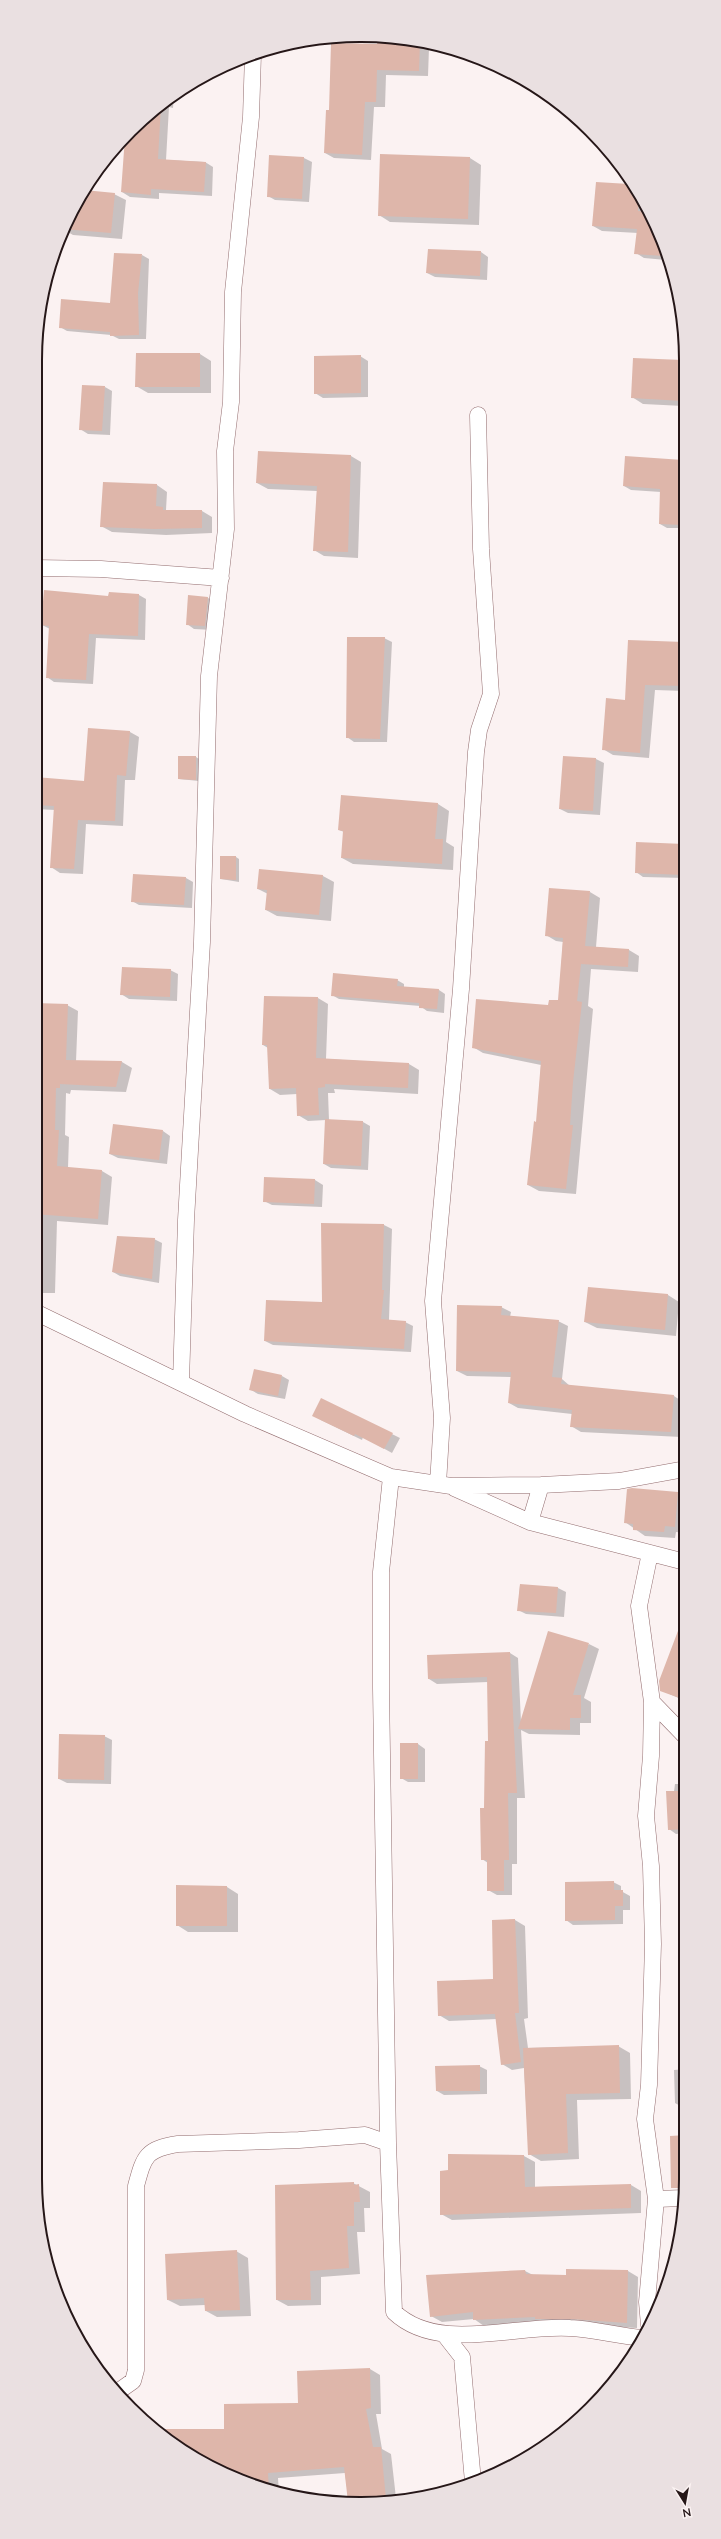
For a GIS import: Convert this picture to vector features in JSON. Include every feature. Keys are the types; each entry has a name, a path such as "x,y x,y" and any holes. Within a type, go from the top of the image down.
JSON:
{"street":[{"path":"181,1382 186,1220 202,942 209,676 226,529 225,451 231,402 233,292 251,117 253,61"},
{"path":"444,1485 442,1418 433,1301 461,989 476,752 479,730 490,694 481,549 478,415"},
{"path":"42,568 102,569 221,578"},
{"path":"42,1315 245,1414 390,1477 444,1485 541,1485 619,1481 679,1470"},
{"path":"390,1477 382,1572 381,1680 388,2143 394,2312 410,2324 444,2334 483,2334 570,2328 636,2337"},
{"path":"444,1485 530,1522 679,1560"},
{"path":"530,1522 541,1485"},
{"path":"649,2313 648,2302 656,2199 645,2119 649,2085 652,1944 651,1866 646,1816 651,1756 652,1702 639,1606 650,1553"},
{"path":"652,1702 679,1730"},
{"path":"121,2389 133,2381 136,2370 136,2186 143,2161 150,2152 160,2146 178,2144 300,2140 365,2135 388,2143"},
{"path":"656,2199 678,2198"},
{"path":"444,2334 462,2357 473,2476"},
{"path":"462,2357 483,2334"}],"building":[{"path":"381,43 420,48 419,71 377,70 376,102 365,102 362,155 324,153 326,110 329,110 331,44"},
{"path":"161,113 158,159 206,162 204,192 151,189 151,195 121,192 124,146 150,121"},
{"path":"380,154 470,157 468,219 378,216"},
{"path":"269,155 304,157 302,199 267,197"},
{"path":"596,182 625,184 638,206 638,211 641,211 646,220 661,256 634,254 637,229 592,226"},
{"path":"92,191 115,193 111,233 70,230"},
{"path":"428,249 481,251 480,276 426,273"},
{"path":"114,253 142,254 138,293 139,335 110,336 110,332 59,328 61,299 110,303"},
{"path":"136,353 200,353 200,387 135,387"},
{"path":"361,355 361,393 314,394 314,356"},
{"path":"633,358 679,360 679,401 631,398"},
{"path":"82,385 105,386 102,431 79,430"},
{"path":"258,451 351,455 348,552 313,551 317,486 256,483"},
{"path":"625,456 679,460 679,525 659,524 660,489 623,486"},
{"path":"103,482 157,484 156,506 163,507 163,510 202,510 202,528 155,529 100,527"},
{"path":"44,590 108,596 109,592 139,594 138,636 89,634 86,680 46,678 49,626 42,625"},
{"path":"188,595 208,597 205,626 186,625"},
{"path":"347,637 385,637 380,739 346,738"},
{"path":"628,640 679,642 679,686 645,685 640,753 602,750 606,698 625,700"},
{"path":"88,728 130,731 126,776 117,775 115,821 78,820 74,869 50,868 54,806 42,805 42,778 84,781"},
{"path":"178,756 196,756 196,780 178,779"},
{"path":"563,756 596,758 593,811 559,809"},
{"path":"341,795 438,803 435,839 443,839 442,864 341,858 343,831 338,830"},
{"path":"636,842 679,844 679,875 635,873"},
{"path":"220,856 236,856 236,880 220,879"},
{"path":"259,869 323,875 319,915 265,910 267,890 257,889"},
{"path":"133,874 186,877 184,905 131,902"},
{"path":"549,888 590,891 585,946 629,949 628,967 581,964 577,1001 582,1002 573,1082 570,1125 573,1125 566,1189 527,1185 534,1121 536,1122 541,1061 472,1048 476,999 548,1005 549,1000 558,1000 563,938 545,936"},
{"path":"122,967 171,969 170,997 120,995"},
{"path":"333,973 398,979 397,986 439,989 437,1009 419,1008 419,1003 331,996"},
{"path":"264,996 318,997 316,1058 409,1063 408,1088 325,1084 325,1087 318,1088 319,1115 297,1116 296,1088 269,1089 267,1045 262,1045"},
{"path":"42,1003 68,1004 66,1060 122,1061 116,1087 60,1084 60,1088 56,1088 55,1130 59,1130 57,1166 102,1170 98,1219 42,1215"},
{"path":"325,1119 363,1121 361,1166 323,1164"},
{"path":"113,1124 163,1130 159,1160 109,1154"},
{"path":"264,1177 315,1179 314,1204 263,1202"},
{"path":"321,1223 384,1224 382,1290 384,1290 381,1319 406,1321 404,1349 264,1341 266,1300 322,1302"},
{"path":"117,1236 155,1238 152,1279 112,1272"},
{"path":"588,1287 668,1294 665,1330 584,1322"},
{"path":"457,1305 502,1306 501,1315 559,1320 552,1377 562,1378 561,1384 674,1395 671,1432 570,1427 572,1410 508,1403 511,1372 456,1371"},
{"path":"254,1369 282,1375 278,1396 249,1390"},
{"path":"321,1398 393,1433 384,1449 355,1434 354,1436 312,1416"},
{"path":"632,1488 678,1492 675,1527 665,1526 664,1532 633,1530 633,1524 624,1523 627,1489"},
{"path":"520,1584 558,1587 556,1613 517,1611"},
{"path":"679,1628 679,1698 660,1691 659,1681"},
{"path":"548,1631 589,1643 573,1695 581,1695 581,1718 570,1718 570,1730 518,1729"},
{"path":"510,1652 517,1793 508,1793 509,1860 504,1860 504,1891 487,1891 487,1860 481,1860 480,1808 484,1808 485,1741 488,1741 487,1677 428,1679 427,1655"},
{"path":"59,1734 105,1735 104,1780 58,1779"},
{"path":"400,1743 418,1743 418,1779 400,1779"},
{"path":"666,1791 679,1791 679,1829 668,1830"},
{"path":"614,1881 614,1890 623,1890 623,1906 615,1906 615,1920 565,1921 565,1882"},
{"path":"176,1885 227,1886 227,1926 176,1926"},
{"path":"515,1919 519,2013 515,2013 521,2062 501,2065 495,2014 438,2016 437,1981 493,1979 492,1920"},
{"path":"619,2045 620,2093 566,2094 568,2153 528,2155 523,2048"},
{"path":"480,2065 480,2091 436,2091 435,2066"},
{"path":"679,2135 679,2188 671,2188 670,2136"},
{"path":"448,2154 524,2155 525,2187 631,2184 631,2208 440,2215 440,2171 448,2170"},
{"path":"354,2182 354,2185 359,2184 360,2202 354,2202 354,2226 347,2226 349,2268 310,2271 311,2300 276,2300 275,2185"},
{"path":"237,2250 240,2310 205,2311 204,2298 167,2300 165,2254"},
{"path":"566,2269 628,2270 627,2323 571,2319 535,2319 535,2317 473,2320 473,2312 430,2317 426,2275 525,2270 526,2274 566,2275"},
{"path":"370,2368 371,2408 366,2409 373,2447 381,2447 386,2496 347,2496 344,2467 268,2473 269,2483 258,2480 239,2473 201,2454 164,2429 224,2429 224,2404 298,2403 297,2371"}]}
